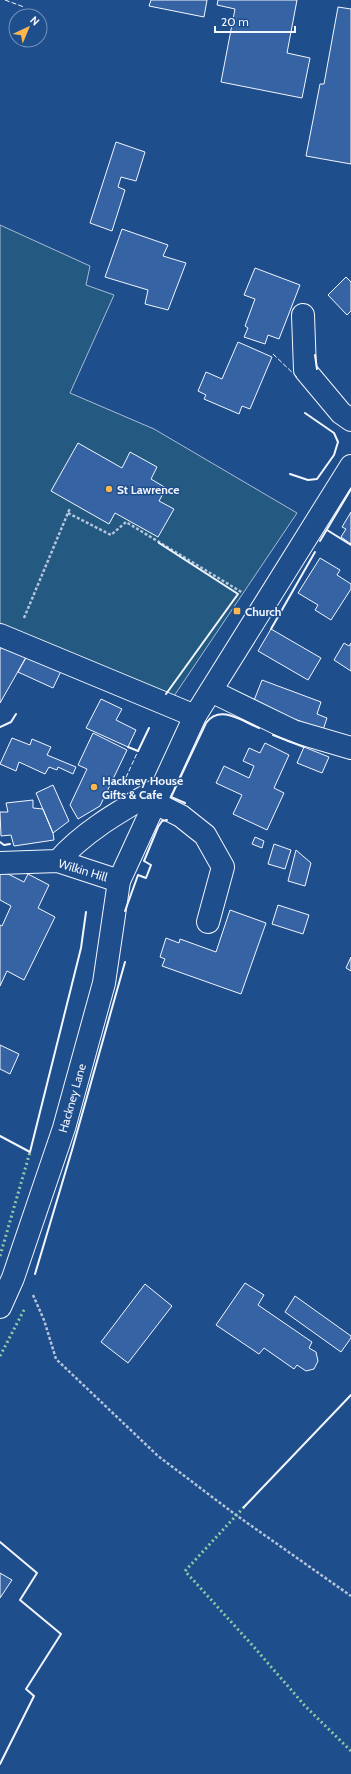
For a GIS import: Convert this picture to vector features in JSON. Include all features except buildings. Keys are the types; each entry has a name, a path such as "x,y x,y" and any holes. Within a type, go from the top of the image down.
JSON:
{"main road":[{"path":"303,315 305,370 341,413 351,420"},
{"name":"Hackney Lane","path":"0,1307 13,1278 64,1128 104,983 119,881 196,716 351,466"},
{"path":"0,634 196,716"},
{"path":"211,691 293,731 351,748"},
{"path":"58,862 73,844 124,809 159,794 181,816 204,835 223,867 208,922"},
{"name":"Wilkin Hill","path":"0,863 58,862 119,881"}],"path":[{"path":"0,634 18,631 70,508"},
{"path":"68,513 111,536 126,522 243,593 263,608"},
{"path":"30,1290 44,1320 56,1359 158,1456 236,1515 351,1596"}],"shaded area":[{"path":"0,225 90,266 86,285 114,295 70,393 154,429 297,513 174,696 0,624"}],"hedge":[{"path":"0,1256 30,1152"},
{"path":"0,1356 25,1308"},
{"path":"244,1507 185,1571 306,1707 351,1751"}],"fence":[{"path":"5,0 24,7"},
{"path":"273,354 298,378"},
{"path":"123,784 138,751"}],"wall":[{"path":"315,355 317,369"},
{"path":"290,474 308,480 317,479 334,455 338,442 334,433 305,413"},
{"path":"320,541 351,489"},
{"path":"327,530 351,545"},
{"path":"159,543 238,594 166,694"},
{"path":"271,629 315,552"},
{"path":"0,727 11,722 16,714"},
{"path":"185,803 171,797 206,723 212,717 224,714 238,718 259,728"},
{"path":"128,747 138,751 149,728"},
{"path":"273,735 304,747"},
{"path":"125,911 138,875 146,878 151,865 144,861 158,827 162,821 167,820"},
{"path":"0,842 4,845 10,844"},
{"path":"30,1152 81,948 86,912"},
{"path":"35,1274 125,962"},
{"path":"0,1136 30,1152"},
{"path":"244,1507 351,1395"},
{"path":"0,1542 37,1573 20,1600 61,1634 26,1689 34,1696 0,1764"}],"place":[{"name":"St Lawrence","path":"109,489"},
{"name":"Church","path":"237,611"},
{"name":"Hackney House Gifts & Cafe","path":"94,787"}]}
